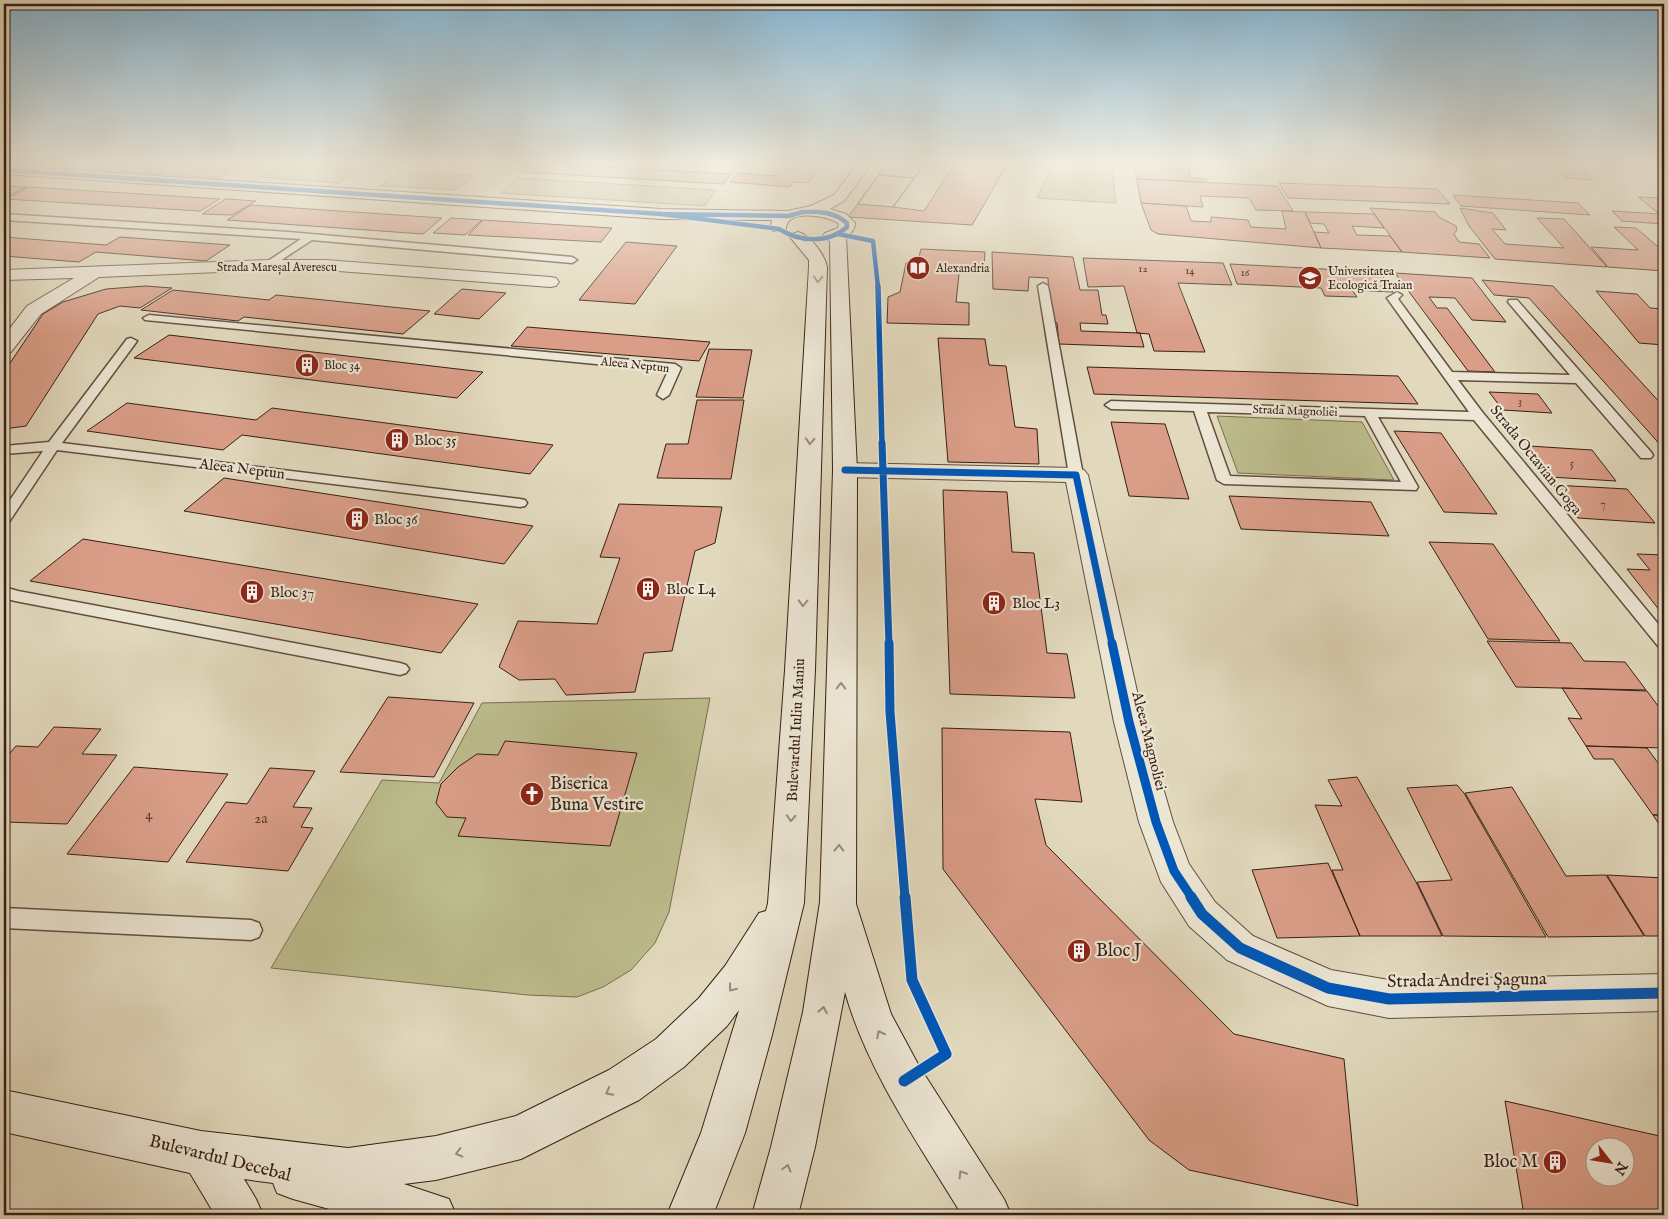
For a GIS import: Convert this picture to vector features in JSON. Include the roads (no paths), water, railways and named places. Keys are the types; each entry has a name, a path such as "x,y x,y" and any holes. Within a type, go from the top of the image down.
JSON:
{"street":[{"path":"726,219 838,225"},
{"path":"795,224 804,219"},
{"path":"775,1215 793,1147 823,1012 838,902 844,470 838,219"},
{"path":"795,224 820,238 838,225"},
{"name":"Bulevardul Iuliu Maniu","path":"690,1215 723,1133 752,1035 786,903 800,661 818,267 817,259 795,224"},
{"name":"Strada Mareșal Averescu","path":"4,275 269,265 325,265 550,282"},
{"path":"4,348 34,310 93,273"},
{"path":"4,275 29,288 37,298 34,310"},
{"path":"844,470 1076,475"},
{"name":"Aleea Magnoliei","path":"1076,475 1129,722 1156,822 1174,871 1202,914 1240,948 1276,966"},
{"path":"838,902 873,1020 904,1081 988,1215"},
{"path":"203,1152 348,1170 436,1158 521,1138 624,1085 670,1053 713,1012 739,979 786,903"},
{"name":"Strada Andrei Șaguna","path":"1276,966 1328,988 1389,999 1664,993"},
{"name":"Bulevardul Decebal","path":"4,1111 203,1152 433,1215"},
{"path":"203,1152 240,1215"}],"lane":[{"path":"37,219 310,237 572,260"},
{"path":"269,265 310,237"},
{"name":"Aleea Magnoliei","path":"1043,286 1076,475"},
{"name":"Strada Octavian Goga","path":"1397,295 1392,298 1478,416 1664,642"},
{"path":"1513,302 1646,455"},
{"name":"Aleea Neptun","path":"148,318 675,368 663,395"},
{"path":"4,519 53,446 131,341"},
{"path":"1450,376 1580,379"},
{"name":"Strada Magnoliei","path":"1111,405 1478,416"},
{"path":"1200,408 1224,480 1411,487 1369,413"},
{"path":"4,450 53,446"},
{"name":"Aleea Neptun","path":"53,446 520,503"},
{"path":"4,592 15,596 400,669"},
{"path":"4,919 251,930"}],"place":[{"name":"Alexandria","path":"918,268"},
{"name":"Universitatea Ecologică Traian","path":"1310,278"},
{"name":"Bloc 34","path":"307,365"},
{"name":"Bloc 35","path":"397,440"},
{"name":"Bloc 36","path":"357,519"},
{"name":"Bloc L4","path":"648,589"},
{"name":"Bloc 37","path":"252,592"},
{"name":"Bloc L3","path":"994,603"},
{"name":"Biserica Buna Vestire","path":"532,794"},
{"name":"Bloc J","path":"1079,951"},
{"name":"Bloc M","path":"1555,1162"}]}
